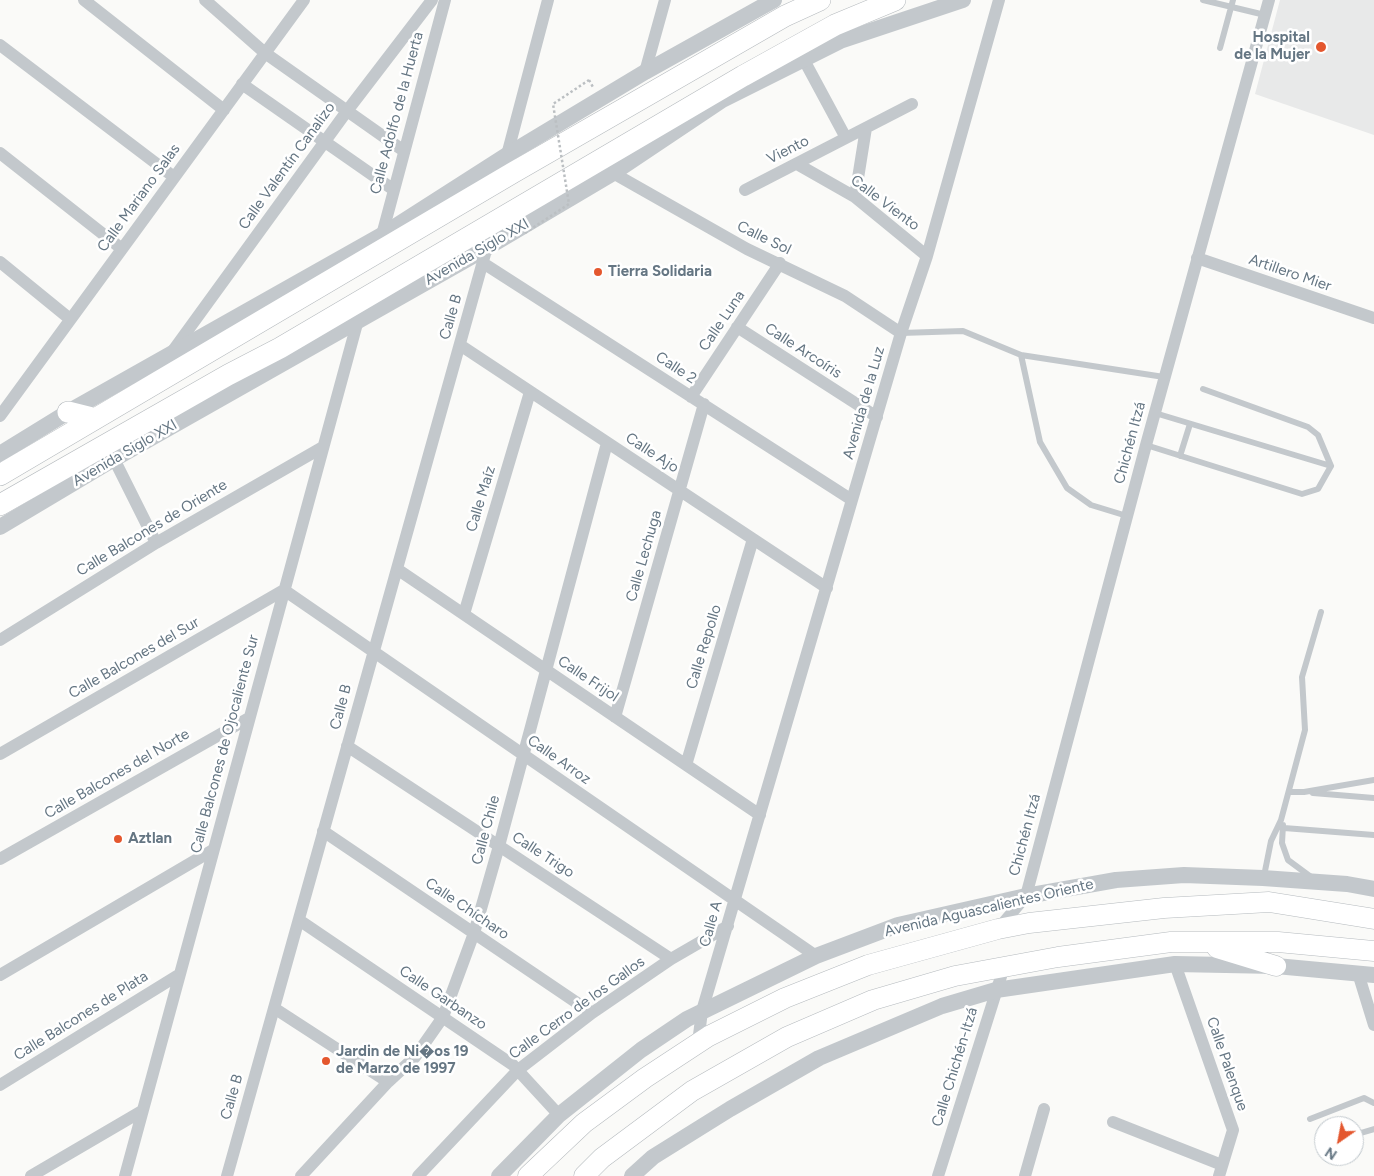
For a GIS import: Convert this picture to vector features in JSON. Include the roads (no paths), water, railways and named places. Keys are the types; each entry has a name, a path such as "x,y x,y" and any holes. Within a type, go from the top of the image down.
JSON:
{"highway":[{"path":"0,475 92,418 321,286 510,163 785,16 820,0"},
{"name":"Avenida Siglo XXI","path":"0,505 228,375 280,348 743,76 835,25 895,0"},
{"path":"321,286 332,263"},
{"path":"265,372 280,348"},
{"path":"68,412 92,418"}],"main road":[{"name":"Avenida Aguascalientes Oriente","path":"528,1176 584,1123 645,1078 698,1043 785,998 868,965 998,929 1054,920 1164,908 1269,902 1374,919"},
{"path":"1198,942 1276,966"},
{"path":"584,1176 602,1158 692,1091 787,1037 873,1000 955,976 1058,957 1161,943 1278,942 1374,951"}],"street":[{"path":"84,0 224,110"},
{"path":"205,0 266,53 404,151"},
{"name":"Calle Mariano Salas","path":"0,416 304,0"},
{"name":"Calle Valentín Canalizo","path":"171,353 324,142 432,0"},
{"name":"Calle Adolfo de la Huerta","path":"382,235 445,0"},
{"path":"510,163 548,0"},
{"path":"645,72 665,0"},
{"path":"0,454 68,412 171,353 510,163 645,72 774,0"},
{"name":"Avenida Siglo XXI","path":"0,527 114,458 265,372 358,320 485,255 722,100 840,41 963,0"},
{"name":"Avenida de la Luz","path":"760,815 901,333 926,256 999,0"},
{"name":"Chichén Itzá","path":"1026,896 1154,413 1269,0"},
{"path":"0,45 174,177"},
{"path":"804,60 846,138"},
{"path":"242,84 394,190"},
{"name":"Viento","path":"746,190 912,104"},
{"path":"855,196 866,128"},
{"path":"0,153 122,249"},
{"name":"Calle Viento","path":"797,164 855,196 926,256"},
{"name":"Calle Sol","path":"613,172 747,249 845,296 901,333"},
{"name":"Calle B","path":"227,1176 485,255"},
{"name":"Calle 2","path":"485,255 691,397 852,500"},
{"name":"Artillero Mier","path":"1197,258 1374,318"},
{"path":"0,262 70,319"},
{"name":"Calle Luna","path":"691,397 780,264"},
{"name":"Calle Balcones de Ojocaliente Sur","path":"125,1176 358,320"},
{"name":"Calle Arcoíris","path":"737,327 877,418"},
{"name":"Calle Ajo","path":"460,346 827,588"},
{"name":"Calle Maíz","path":"464,614 530,392"},
{"name":"Calle Lechuga","path":"615,717 704,404"},
{"name":"Calle Chile","path":"307,1174 388,1082 416,1057 443,1017 474,933 499,846 522,754 607,443"},
{"name":"Calle Balcones de Oriente","path":"0,640 156,543 323,447"},
{"path":"114,458 156,543"},
{"name":"Calle Repollo","path":"686,765 753,539"},
{"name":"Calle Frijol","path":"397,569 760,815"},
{"name":"Calle Arroz","path":"284,590 816,956"},
{"name":"Calle Balcones del Sur","path":"0,754 284,590"},
{"name":"Calle Balcones del Norte","path":"0,860 249,718"},
{"name":"Calle Trigo","path":"347,746 671,959"},
{"name":"Calle A","path":"698,1043 702,1011 760,815"},
{"name":"Calle Chícharo","path":"324,831 592,1013"},
{"path":"0,975 213,850"},
{"name":"Avenida Aguascalientes Oriente","path":"499,1176 559,1115 641,1050 687,1019 816,956 898,925 1026,896 1116,880 1184,875 1320,882 1374,889"},
{"path":"998,929 1026,896"},
{"name":"Calle Garbanzo","path":"299,920 513,1065 559,1115"},
{"name":"Calle Cerro de los Gallos","path":"418,1176 518,1070 592,1013 671,959 728,926"},
{"path":"632,1176 653,1157 723,1113 819,1058 942,1006 996,990 1175,964 1276,966 1374,975"},
{"name":"Calle Palenque","path":"1175,964 1233,1130 1221,1170"},
{"name":"Calle Chichén-Itzá","path":"938,1176 1004,967"},
{"path":"1358,973 1374,1024"},
{"name":"Calle Balcones de Plata","path":"0,1085 180,974"},
{"path":"274,1008 388,1082"},
{"path":"1025,1176 1044,1109"},
{"path":"31,1176 142,1112"},
{"path":"1113,1122 1221,1170"}],"lane":[{"path":"1203,0 1232,3 1265,15"},
{"path":"1220,48 1232,3"},
{"path":"901,333 963,331 1022,354 1164,377"},
{"path":"1022,354 1040,442 1068,488 1091,504 1127,516"},
{"path":"1203,389 1308,426 1318,435 1331,466"},
{"path":"1154,413 1331,466"},
{"path":"1180,456 1190,424"},
{"path":"1146,445 1302,494 1318,489 1331,466"},
{"path":"1264,878 1271,841 1281,820 1305,730 1302,677 1321,612"},
{"path":"1304,792 1374,780"},
{"path":"1289,792 1374,798"},
{"path":"1281,820 1284,828 1282,842 1288,860 1297,869 1320,882"},
{"path":"1284,828 1374,835"},
{"path":"1310,1119 1364,1098 1374,1103"}],"place":[{"name":"Hospital de la Mujer","path":"1321,47"},
{"name":"Tierra Solidaria","path":"598,272"},
{"name":"Aztlan","path":"118,839"},
{"name":"Jardin de Ni�os 19 de Marzo de 1997","path":"326,1061"}]}
